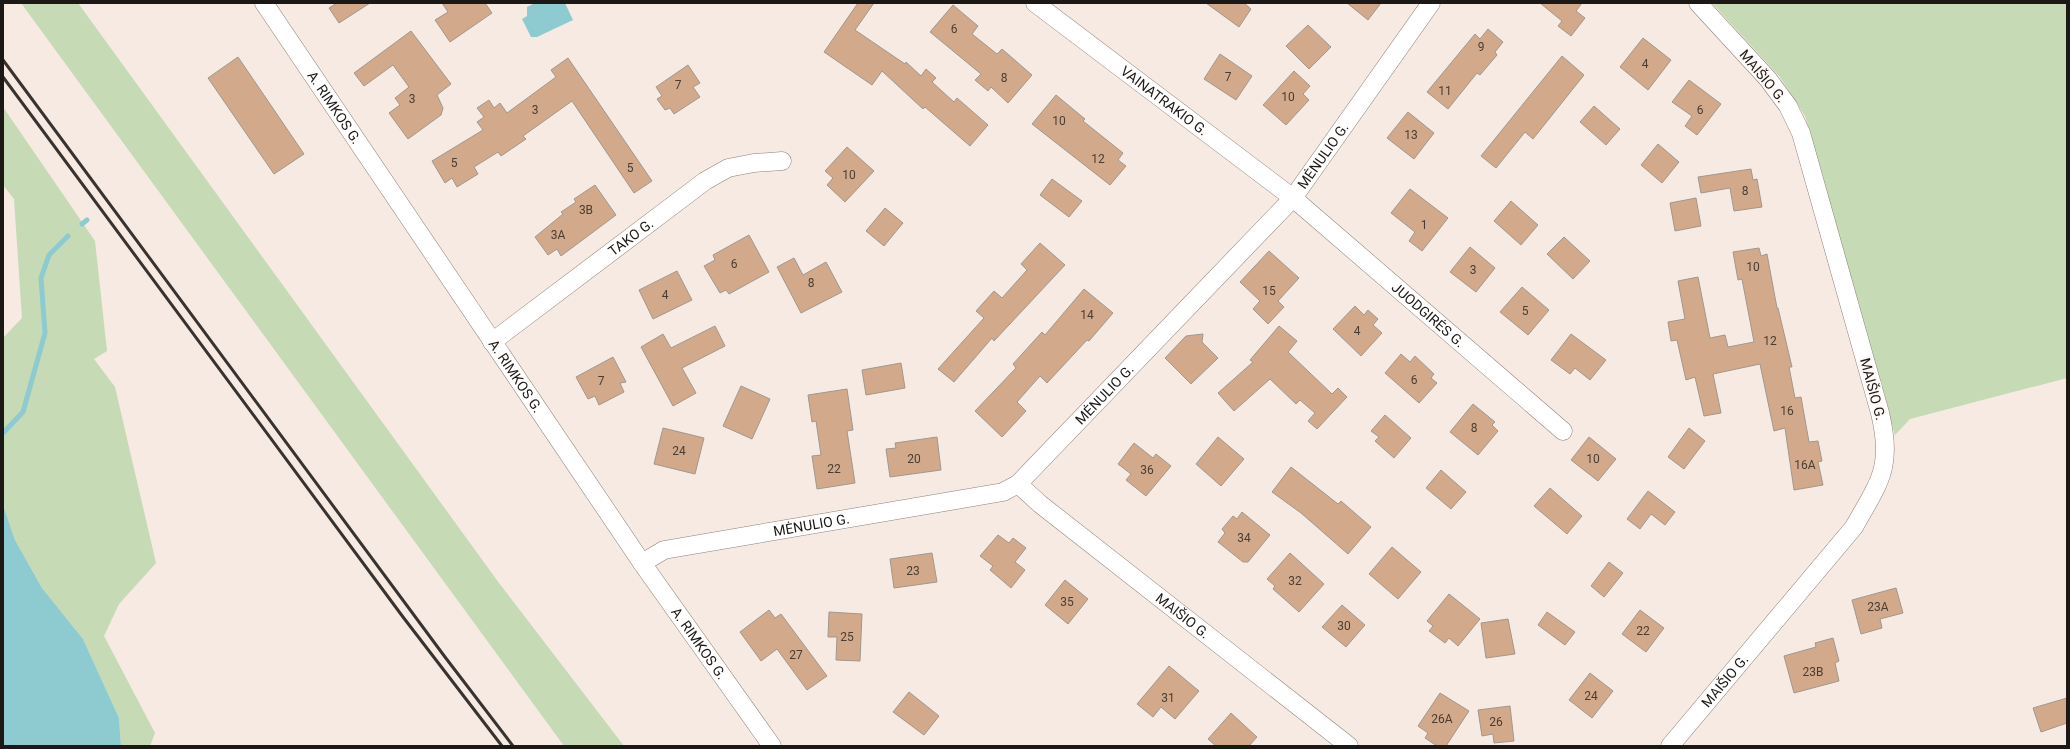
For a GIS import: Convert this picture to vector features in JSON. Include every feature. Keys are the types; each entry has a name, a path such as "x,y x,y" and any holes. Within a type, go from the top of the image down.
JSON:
{"street":[{"name":"A. RIMKOS G.","path":"264,3 642,563 772,746"},
{"name":"VAINATRAKIO G.","path":"1035,3 1293,198"},
{"name":"MĖNULIO G.","path":"642,563 664,550 1003,492 1018,484 1293,198 1431,3"},
{"name":"MAIŠIO G.","path":"1672,745 1854,527 1877,487 1886,455 1885,435 1880,413 1801,133 1788,106 1768,79 1698,3"},
{"name":"TAKO G.","path":"492,342 706,181 728,168 782,160"},
{"name":"JUODGIRĖS G.","path":"1293,198 1563,432"},
{"name":"MAIŠIO G.","path":"1018,484 1040,504 1349,746"}],"green space":[{"path":"21,3 78,3 499,583 624,746 564,746"},
{"path":"1712,3 2067,3 2067,378 1910,419 1895,435 1805,116 1780,77"},
{"path":"3,107 95,241 107,351 94,359 115,387 156,563 119,604 104,636 155,733 150,746 121,746 119,718 83,639 42,588 15,540 3,505 3,338 22,318 14,199 3,185"}],"water":[{"path":"535,3 565,3 573,20 537,37 531,37 522,19 527,16 527,7"},
{"path":"3,505 15,540 42,588 83,639 119,718 121,746 3,746"}],"building":[{"path":"337,3 370,3 339,23 329,8"},
{"path":"442,3 485,3 492,13 450,42 435,20 448,12"},
{"path":"858,3 874,3 855,30 905,64 906,62 921,76 926,69 936,78 932,82 954,102 957,98 988,125 970,146 925,107 923,109 882,71 872,85 824,52"},
{"path":"1206,3 1244,3 1251,9 1239,27"},
{"path":"1347,3 1381,3 1368,20"},
{"path":"1540,3 1582,3 1576,11 1585,18 1571,36 1558,26 1562,21"},
{"path":"953,5 978,26 972,34 997,54 1002,49 1032,75 1008,103 991,87 988,91 975,80 981,74 930,32"},
{"path":"1308,25 1331,47 1309,69 1286,46"},
{"path":"1488,29 1503,42 1495,52 1497,55 1480,75 1477,73 1448,109 1427,92 1475,34 1480,39"},
{"path":"411,31 451,84 437,95 443,108 441,115 408,139 389,113 400,105 395,98 409,87 393,65 364,86 354,73"},
{"path":"1643,38 1671,60 1648,90 1620,67"},
{"path":"1220,54 1252,76 1236,100 1204,79"},
{"path":"1562,56 1584,75 1533,139 1525,132 1496,168 1481,156"},
{"path":"238,57 304,154 274,174 208,78"},
{"path":"568,58 652,181 634,193 572,101 523,136 526,139 501,156 498,152 474,167 478,174 457,187 452,178 445,183 432,161 483,130 477,122 484,117 477,108 489,100 494,108 500,103 507,113 556,77 551,70"},
{"path":"688,65 700,83 693,87 700,97 674,114 670,108 665,110 657,99 662,96 656,87"},
{"path":"1294,71 1310,86 1303,94 1309,100 1286,125 1263,105"},
{"path":"1689,80 1721,104 1697,135 1685,126 1692,116 1672,102"},
{"path":"1056,95 1085,119 1083,121 1123,153 1118,160 1126,166 1110,185 1032,124"},
{"path":"1594,106 1620,129 1606,145 1580,122"},
{"path":"1408,112 1434,133 1414,159 1387,138"},
{"path":"1658,144 1679,162 1662,183 1641,165"},
{"path":"847,147 874,171 845,202 827,185 833,178 825,171"},
{"path":"1751,169 1753,180 1757,179 1762,207 1734,211 1730,188 1701,193 1698,177"},
{"path":"1052,179 1082,201 1069,217 1040,195"},
{"path":"595,185 616,215 561,256 557,249 548,255 535,237 563,214 561,212 576,202 574,199"},
{"path":"1410,189 1448,218 1422,251 1409,241 1415,232 1391,213"},
{"path":"1696,198 1701,226 1675,231 1670,203"},
{"path":"1511,201 1538,225 1521,245 1494,221"},
{"path":"885,208 903,223 884,246 866,231"},
{"path":"749,235 769,272 729,294 726,290 720,293 704,266 715,260 713,255"},
{"path":"1564,237 1590,261 1573,279 1547,254"},
{"path":"1040,243 1065,265 994,341 992,338 954,382 938,369 984,318 976,311 994,291 1002,298 1027,270 1021,264"},
{"path":"1470,247 1495,268 1476,292 1450,272"},
{"path":"1759,248 1761,256 1767,254 1777,308 1792,367 1789,367 1795,398 1801,397 1809,442 1818,441 1822,461 1818,462 1823,485 1794,490 1785,428 1774,431 1760,364 1713,374 1721,413 1704,416 1695,377 1686,380 1677,340 1671,341 1668,322 1685,319 1678,281 1698,277 1710,338 1725,335 1728,347 1754,342 1742,279 1738,280 1733,252"},
{"path":"1269,251 1299,278 1278,301 1284,307 1268,324 1253,309 1260,301 1240,282"},
{"path":"794,258 803,275 826,262 842,292 801,313 777,267"},
{"path":"677,271 692,300 653,319 639,290"},
{"path":"1522,287 1549,310 1528,335 1500,312"},
{"path":"1084,289 1113,313 1089,341 1087,340 1047,383 1040,376 1017,402 1026,411 1002,437 975,411 1016,368 1013,364 1042,332 1045,335"},
{"path":"1355,306 1364,315 1368,310 1378,319 1373,325 1382,333 1361,356 1333,329"},
{"path":"715,326 725,346 682,368 696,393 673,406 641,347 663,334 671,348"},
{"path":"1279,326 1297,341 1288,352 1332,394 1338,388 1347,397 1317,429 1308,421 1315,413 1300,400 1296,404 1270,379 1234,411 1218,393 1253,362 1250,360"},
{"path":"1203,334 1202,342 1218,358 1191,384 1165,358 1186,336"},
{"path":"1571,334 1606,360 1590,380 1575,368 1570,374 1551,360"},
{"path":"1401,354 1410,362 1415,356 1434,374 1431,378 1437,383 1419,403 1385,373"},
{"path":"613,357 626,382 620,383 624,392 599,405 595,396 588,399 576,377"},
{"path":"901,363 905,388 866,395 862,370"},
{"path":"741,386 770,399 752,439 723,426"},
{"path":"847,389 853,430 847,431 855,483 817,489 812,456 821,455 816,421 812,422 808,395"},
{"path":"1473,404 1495,422 1492,425 1498,431 1478,455 1450,432"},
{"path":"1385,415 1411,438 1394,458 1375,441 1379,437 1371,431"},
{"path":"663,428 704,438 695,474 654,464"},
{"path":"1689,428 1705,441 1684,469 1668,457"},
{"path":"937,437 941,470 890,477 886,449 896,448 895,443"},
{"path":"1218,437 1244,459 1221,486 1196,464"},
{"path":"1589,437 1616,459 1598,481 1571,460"},
{"path":"1134,443 1153,458 1156,454 1171,466 1146,496 1126,480 1131,474 1118,464"},
{"path":"1291,467 1338,504 1341,501 1371,527 1348,554 1301,513 1272,492"},
{"path":"1441,470 1466,492 1451,509 1426,488"},
{"path":"1550,488 1582,516 1567,534 1534,506"},
{"path":"1648,491 1675,512 1665,525 1651,514 1640,529 1627,519"},
{"path":"1242,512 1270,535 1248,562 1243,562 1218,542 1225,533 1222,529 1233,516 1237,519"},
{"path":"998,535 1009,543 1013,538 1026,548 1015,562 1025,570 1011,588 990,570 993,566 980,556"},
{"path":"1392,547 1421,572 1398,599 1369,574"},
{"path":"932,553 937,582 894,588 890,559"},
{"path":"1290,553 1324,584 1299,612 1273,589 1275,586 1267,579"},
{"path":"1609,562 1623,573 1604,597 1591,586"},
{"path":"1065,580 1088,599 1068,624 1045,605"},
{"path":"1896,588 1903,613 1880,619 1882,628 1861,634 1852,600"},
{"path":"1449,594 1480,619 1458,646 1449,638 1445,643 1429,631 1433,626 1427,621"},
{"path":"1342,605 1365,625 1346,647 1322,627"},
{"path":"769,610 775,618 781,614 827,676 807,690 777,649 761,661 740,632"},
{"path":"1640,610 1664,628 1646,652 1622,634"},
{"path":"829,612 862,614 860,661 836,660 837,637 828,637"},
{"path":"1547,612 1575,632 1565,645 1538,625"},
{"path":"1508,619 1515,654 1486,658 1481,623"},
{"path":"1833,638 1839,661 1835,663 1839,681 1794,693 1784,656 1816,647 1815,643"},
{"path":"1169,666 1199,691 1175,719 1161,707 1153,717 1137,704"},
{"path":"1590,673 1613,691 1592,718 1569,700"},
{"path":"909,692 939,716 924,735 893,712"},
{"path":"1440,693 1469,711 1446,746 1437,746 1425,738 1428,733 1418,726"},
{"path":"2067,698 2067,723 2041,732 2033,708"},
{"path":"1510,706 1514,741 1494,743 1493,734 1482,736 1478,710"},
{"path":"1231,713 1257,737 1249,746 1216,746 1208,739"}],"waterway":[{"path":"82,224 87,220"},
{"path":"3,433 23,412 45,333 41,278 49,255 68,236"}],"railway":[{"path":"3,60 445,657 513,746"},
{"path":"3,77 403,617 502,746"}]}
